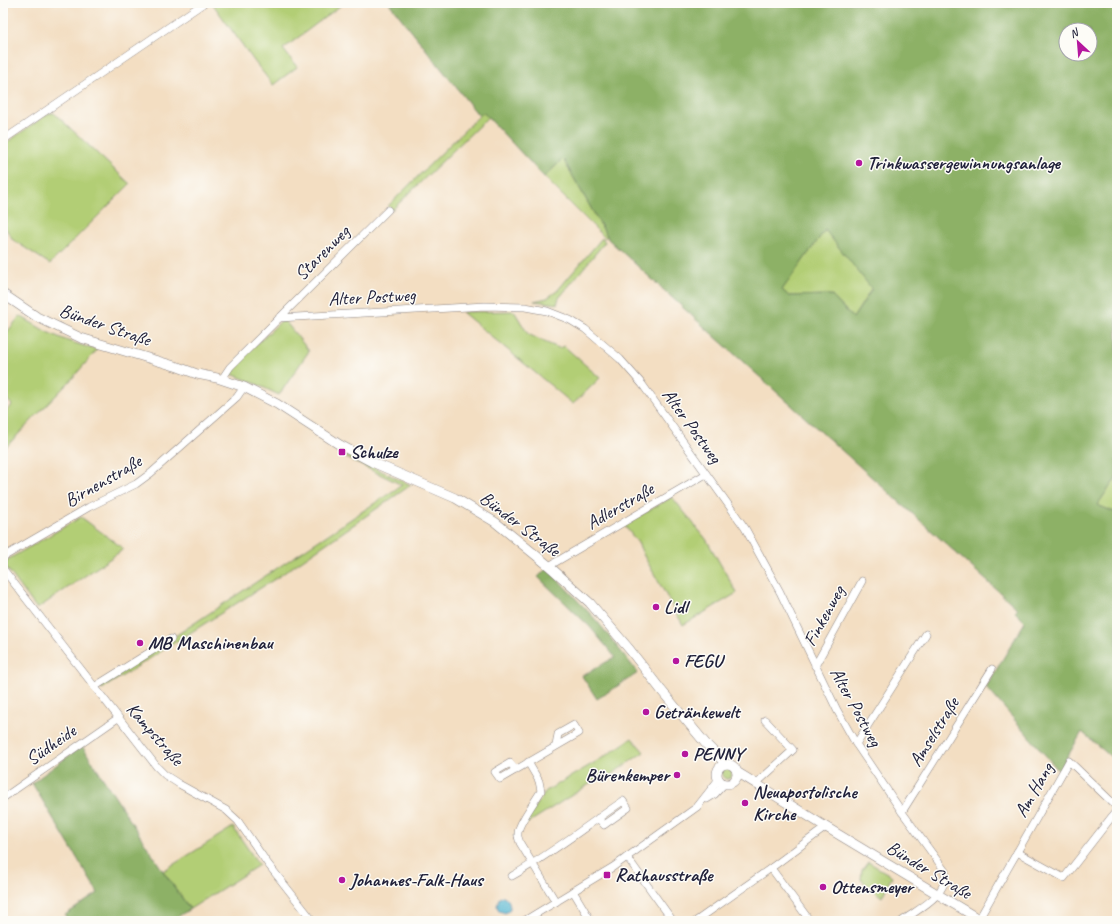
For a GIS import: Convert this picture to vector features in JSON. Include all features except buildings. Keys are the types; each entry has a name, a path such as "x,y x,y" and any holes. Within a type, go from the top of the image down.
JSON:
{"main road":[{"name":"Bünder Straße","path":"3,294 37,317 81,338 178,366 189,367 244,387 277,404 340,445 372,462 455,498 496,522 549,566 590,603 610,625 723,766"},
{"path":"723,766 733,766 736,776 731,783 722,781 718,774 723,766"},
{"name":"Bünder Straße","path":"736,776 757,785 980,920"}],"street":[{"path":"3,140 204,3"},
{"name":"Starenweg","path":"279,318 388,210"},
{"name":"Alter Postweg","path":"279,318 485,306 525,306 547,311 570,320 585,329 620,359 642,384 749,535 780,592 815,666 856,744 902,812 945,871 945,881 937,895"},
{"path":"219,379 279,318"},
{"name":"Birnenstraße","path":"3,557 151,473 237,397 244,387"},
{"name":"Adlerstraße","path":"549,566 706,474"},
{"name":"Kampstraße","path":"3,569 157,767 165,775 226,810 238,821 268,864 313,921"},
{"name":"Finkenweg","path":"815,666 862,581"},
{"path":"856,744 926,634"},
{"path":"94,687 171,639"},
{"name":"Amselstraße","path":"902,812 992,669"},
{"name":"Südheide","path":"3,798 118,718"},
{"path":"757,785 760,780 793,750 765,720"},
{"path":"516,770 556,746"},
{"name":"Am Hang","path":"980,920 1069,760 1117,806"},
{"path":"528,762 539,781 541,791 517,832 520,843 556,902"},
{"path":"524,921 628,857 701,802 722,781"},
{"path":"1017,852 1064,878 1117,810"},
{"path":"512,876 534,864 598,818"},
{"path":"696,921 826,827"},
{"path":"628,857 673,921"},
{"path":"771,868 806,920"},
{"path":"573,891 591,921"},
{"path":"902,921 937,895"}],"green space":[{"path":"212,3 344,3 283,49 297,67 273,85"},
{"path":"389,3 1117,3 1117,477 1097,505 1117,513 1117,762 1082,732 1059,771 986,687 1025,622 1015,612 1018,609 608,239 563,159 544,177 483,112 479,116","holes":["825,230 872,289 853,318 831,295 789,296 782,290"]},
{"path":"483,112 488,117 392,210 388,206"},
{"path":"49,113 54,113 130,184 50,264 13,240 3,224 3,145"},
{"path":"563,159 607,236 605,238 544,177"},
{"path":"825,230 872,288 853,318 831,295 789,296 782,290"},
{"path":"602,238 605,242 559,298 557,304 534,301 547,298 557,291"},
{"path":"514,311 528,334 559,348 564,346 600,378 573,404 462,312"},
{"path":"20,316 47,332 68,341 97,350 69,382 3,450 3,414 12,405 3,395 3,337"},
{"path":"285,321 309,351 279,395 229,373 233,367 280,322"},
{"path":"343,453 411,485 278,577 102,689 100,686 402,485 338,454"},
{"path":"1117,477 1117,513 1097,505"},
{"path":"672,497 706,539 737,593 683,625 638,543 624,525"},
{"path":"81,517 124,549 37,609 6,567 7,560"},
{"path":"547,568 597,621 638,673 597,699 582,676 615,657 590,627 538,577"},
{"path":"632,738 644,752 609,776 604,775 523,826 546,791 604,757"},
{"path":"82,746 163,871 190,909 171,921 68,921 65,915 98,893 32,783"},
{"path":"727,769 732,774 727,779 722,774"},
{"path":"233,827 259,865 190,909 163,871"},
{"path":"868,862 892,876 882,897 861,880 862,870"}],"water":[{"path":"503,896 508,900 510,905 510,909 505,913 499,911 497,906 499,898"}],"place":[{"name":"Trinkwassergewinnungsanlage","path":"859,163"},
{"name":"Schulze","path":"342,452"},
{"name":"Lidl","path":"656,607"},
{"name":"MB Maschinenbau","path":"140,643"},
{"name":"FEGU","path":"676,661"},
{"name":"Getränkewelt","path":"646,712"},
{"name":"PENNY","path":"685,754"},
{"name":"Bürenkemper","path":"677,775"},
{"name":"Neuapostolische Kirche","path":"745,803"},
{"name":"Rathausstraße","path":"607,875"},
{"name":"Johannes-Falk-Haus","path":"342,880"},
{"name":"Ottensmeyer","path":"823,887"}]}
